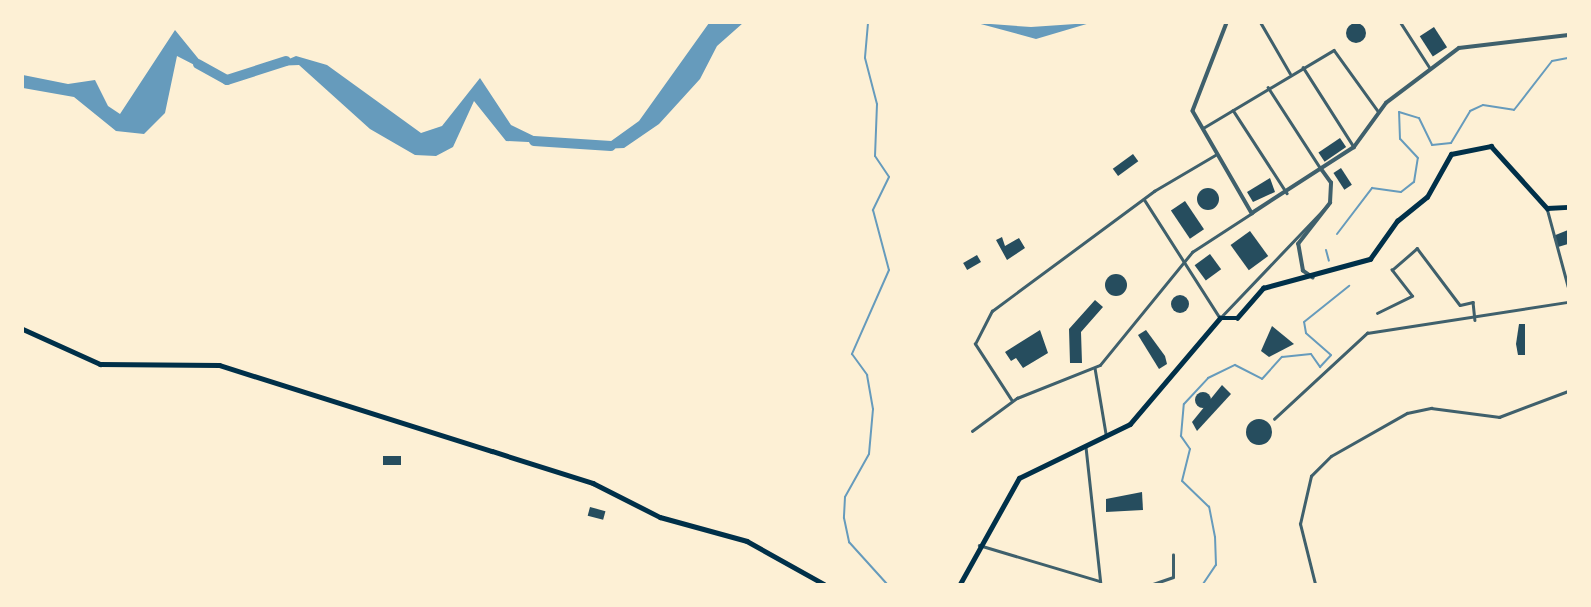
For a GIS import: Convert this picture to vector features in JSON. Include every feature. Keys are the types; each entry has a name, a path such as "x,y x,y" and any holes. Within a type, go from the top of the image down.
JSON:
{"main road":[{"path":"960,584 1018,478 1107,438 1142,414 1220,318 1237,318 1263,288 1313,278 1370,258 1397,221 1427,197 1451,154 1464,146 1491,146 1547,208 1568,207"},
{"path":"23,329 100,364 219,365 593,483 660,517 747,541 824,584"}],"street":[{"path":"1227,23 1194,106 1215,155 1252,214"},
{"path":"1261,23 1290,73"},
{"path":"1401,23 1430,68"},
{"path":"972,431 1012,401 1095,368 1184,263 1353,147 1378,111 1459,48 1568,35"},
{"path":"1203,128 1327,51 1342,54 1378,111"},
{"path":"1302,66 1353,147"},
{"path":"1268,87 1331,183 1330,203 1298,244 1303,271 1313,278"},
{"path":"1233,109 1287,192"},
{"path":"1012,401 975,344 992,311 1144,199 1215,155"},
{"path":"1144,199 1220,318 1330,203"},
{"path":"1547,208 1568,286"},
{"path":"1377,313 1412,296 1392,270 1417,248 1460,305 1473,302 1475,320"},
{"path":"1273,419 1367,333 1475,320 1568,302"},
{"path":"1095,368 1107,438"},
{"path":"1315,584 1300,524 1311,476 1331,456 1407,413 1431,408 1499,417 1568,391"},
{"path":"979,545 1101,583 1086,447"},
{"path":"1153,584 1173,577 1173,555"}],"water":[{"path":"709,23 743,23 717,46 700,79 659,124 624,148 600,149 639,121"},
{"path":"977,23 1031,27 1090,23 1036,39"},
{"path":"175,30 210,73 177,56 165,113 144,134 116,131 74,97 23,88 23,75 68,84 95,80 108,106 120,114"},
{"path":"296,56 327,65 421,133 442,126 480,78 511,125 548,143 506,141 474,101 453,147 436,156 415,155 370,129 299,65 273,66"}],"building":[{"path":"1356,23 1363,26 1366,33 1363,40 1356,43 1349,40 1346,33 1349,26"},
{"path":"1434,27 1447,47 1433,56 1420,36"},
{"path":"1340,138 1346,147 1325,162 1318,153"},
{"path":"1133,154 1138,161 1118,176 1113,169"},
{"path":"1341,168 1352,185 1344,190 1333,173"},
{"path":"1270,178 1275,192 1253,202 1247,192"},
{"path":"1208,188 1216,191 1219,199 1216,207 1208,210 1200,207 1197,199 1200,191"},
{"path":"1185,201 1204,229 1190,239 1171,211"},
{"path":"1568,230 1568,244 1558,247 1553,236"},
{"path":"1250,231 1268,256 1249,270 1231,245"},
{"path":"1002,237 1005,246 1019,238 1025,248 1007,260 996,240"},
{"path":"1210,254 1221,269 1206,281 1195,265"},
{"path":"977,255 981,262 967,270 963,263"},
{"path":"1116,274 1124,277 1127,285 1124,293 1116,296 1108,293 1105,285 1108,277"},
{"path":"1180,295 1186,298 1189,304 1186,310 1180,313 1174,310 1171,304 1174,298"},
{"path":"1095,300 1103,307 1081,332 1082,363 1070,363 1069,329"},
{"path":"1519,324 1525,324 1525,355 1518,355 1516,344"},
{"path":"1272,326 1294,344 1269,357 1261,351"},
{"path":"1040,330 1048,353 1023,368 1016,358 1011,361 1005,352"},
{"path":"1146,330 1165,356 1167,364 1159,369 1138,335"},
{"path":"1222,385 1231,394 1197,431 1192,422"},
{"path":"1203,392 1211,400 1203,408 1195,400"},
{"path":"1259,419 1268,423 1272,432 1268,441 1259,445 1250,441 1246,432 1250,423"},
{"path":"383,456 401,456 401,465 383,465"},
{"path":"1142,492 1143,510 1106,512 1106,499"},
{"path":"590,507 605,511 603,520 588,516"}],"waterway":[{"path":"868,23 865,58 877,104 875,156 889,177 873,210 889,270 852,354 867,375 873,409 869,454 845,497 844,518 849,542 887,584"},
{"path":"1337,234 1372,188 1401,192 1414,182 1418,158 1400,139 1399,112 1419,118 1432,145 1451,143 1470,111 1483,105 1514,110 1552,61 1568,58"},
{"path":"198,64 227,80 286,61"},
{"path":"534,141 611,146"},
{"path":"1326,250 1329,261"},
{"path":"1203,584 1216,565 1215,537 1209,507 1182,481 1190,449 1181,436 1184,404 1208,378 1235,365 1262,379 1282,357 1311,354 1320,367 1331,355 1306,333 1304,322 1349,286"}]}
